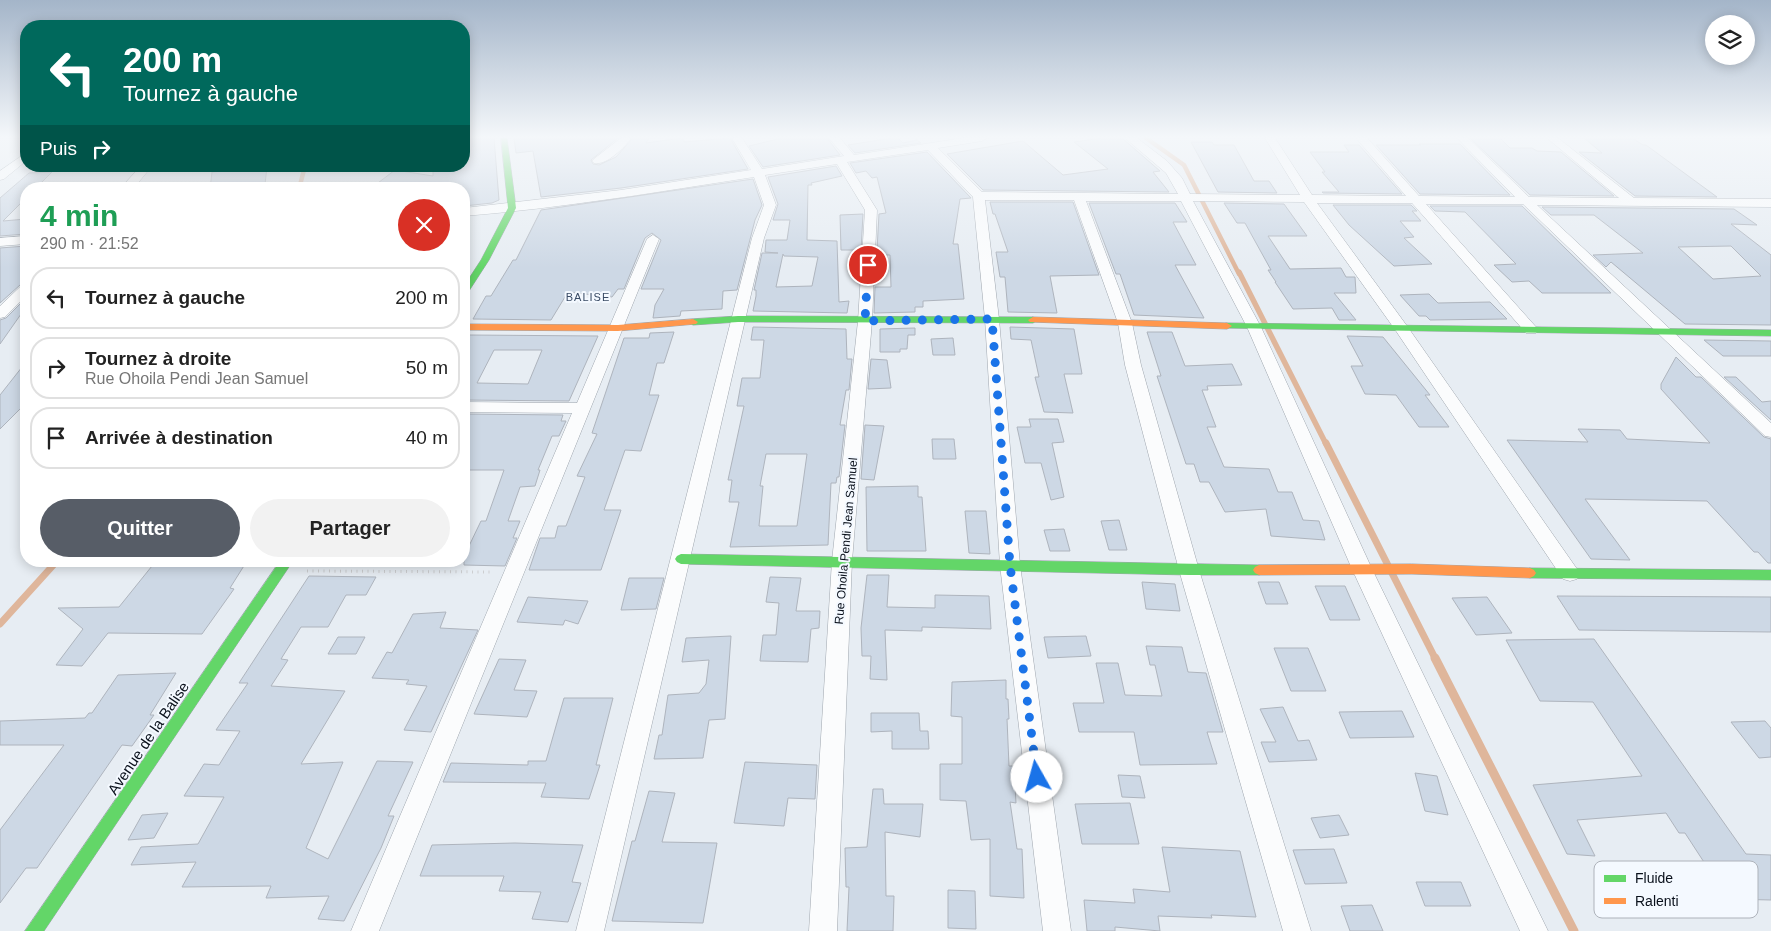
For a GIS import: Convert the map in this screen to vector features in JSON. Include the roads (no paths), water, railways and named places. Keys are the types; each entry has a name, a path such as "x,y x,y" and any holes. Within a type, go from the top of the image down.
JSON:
{"street":[{"path":"470,283 485,260 512,208 509,181"},
{"path":"470,212 621,194 699,181"},
{"path":"590,931 758,238 770,205 761,181"},
{"name":"Rue Ohoila Pendi Jean Samuel","path":"823,931 842,561 865,321 872,210 857,181"},
{"path":"967,181 979,196 992,319 1010,565 1057,931"},
{"path":"1179,181 1263,327 1534,931"},
{"path":"1297,181 1402,329 1570,574"},
{"path":"1398,181 1531,330"},
{"path":"1506,181 1771,432"},
{"path":"1606,181 1631,202"},
{"path":"979,196 1771,203"},
{"path":"1079,197 1125,323 1133,365 1189,570 1297,931"},
{"path":"365,931 654,239"},
{"path":"0,242 20,240"},
{"path":"0,314 20,295"},
{"path":"470,328 618,328 738,319 865,321 992,319 1263,327 1771,333"},
{"path":"470,407 583,408"},
{"path":"681,559 1189,570 1412,569 1570,574 1771,575"},
{"name":"Avenue de la Balise","path":"34,931 283,567"}],"waterway":[{"path":"1192,181 1239,274"},
{"path":"1239,272 1326,444"},
{"path":"1326,443 1436,660"},
{"path":"0,624 52,567"},
{"path":"1435,658 1574,931"}],"district":[{"name":"BALISE","path":"588,297"}]}
